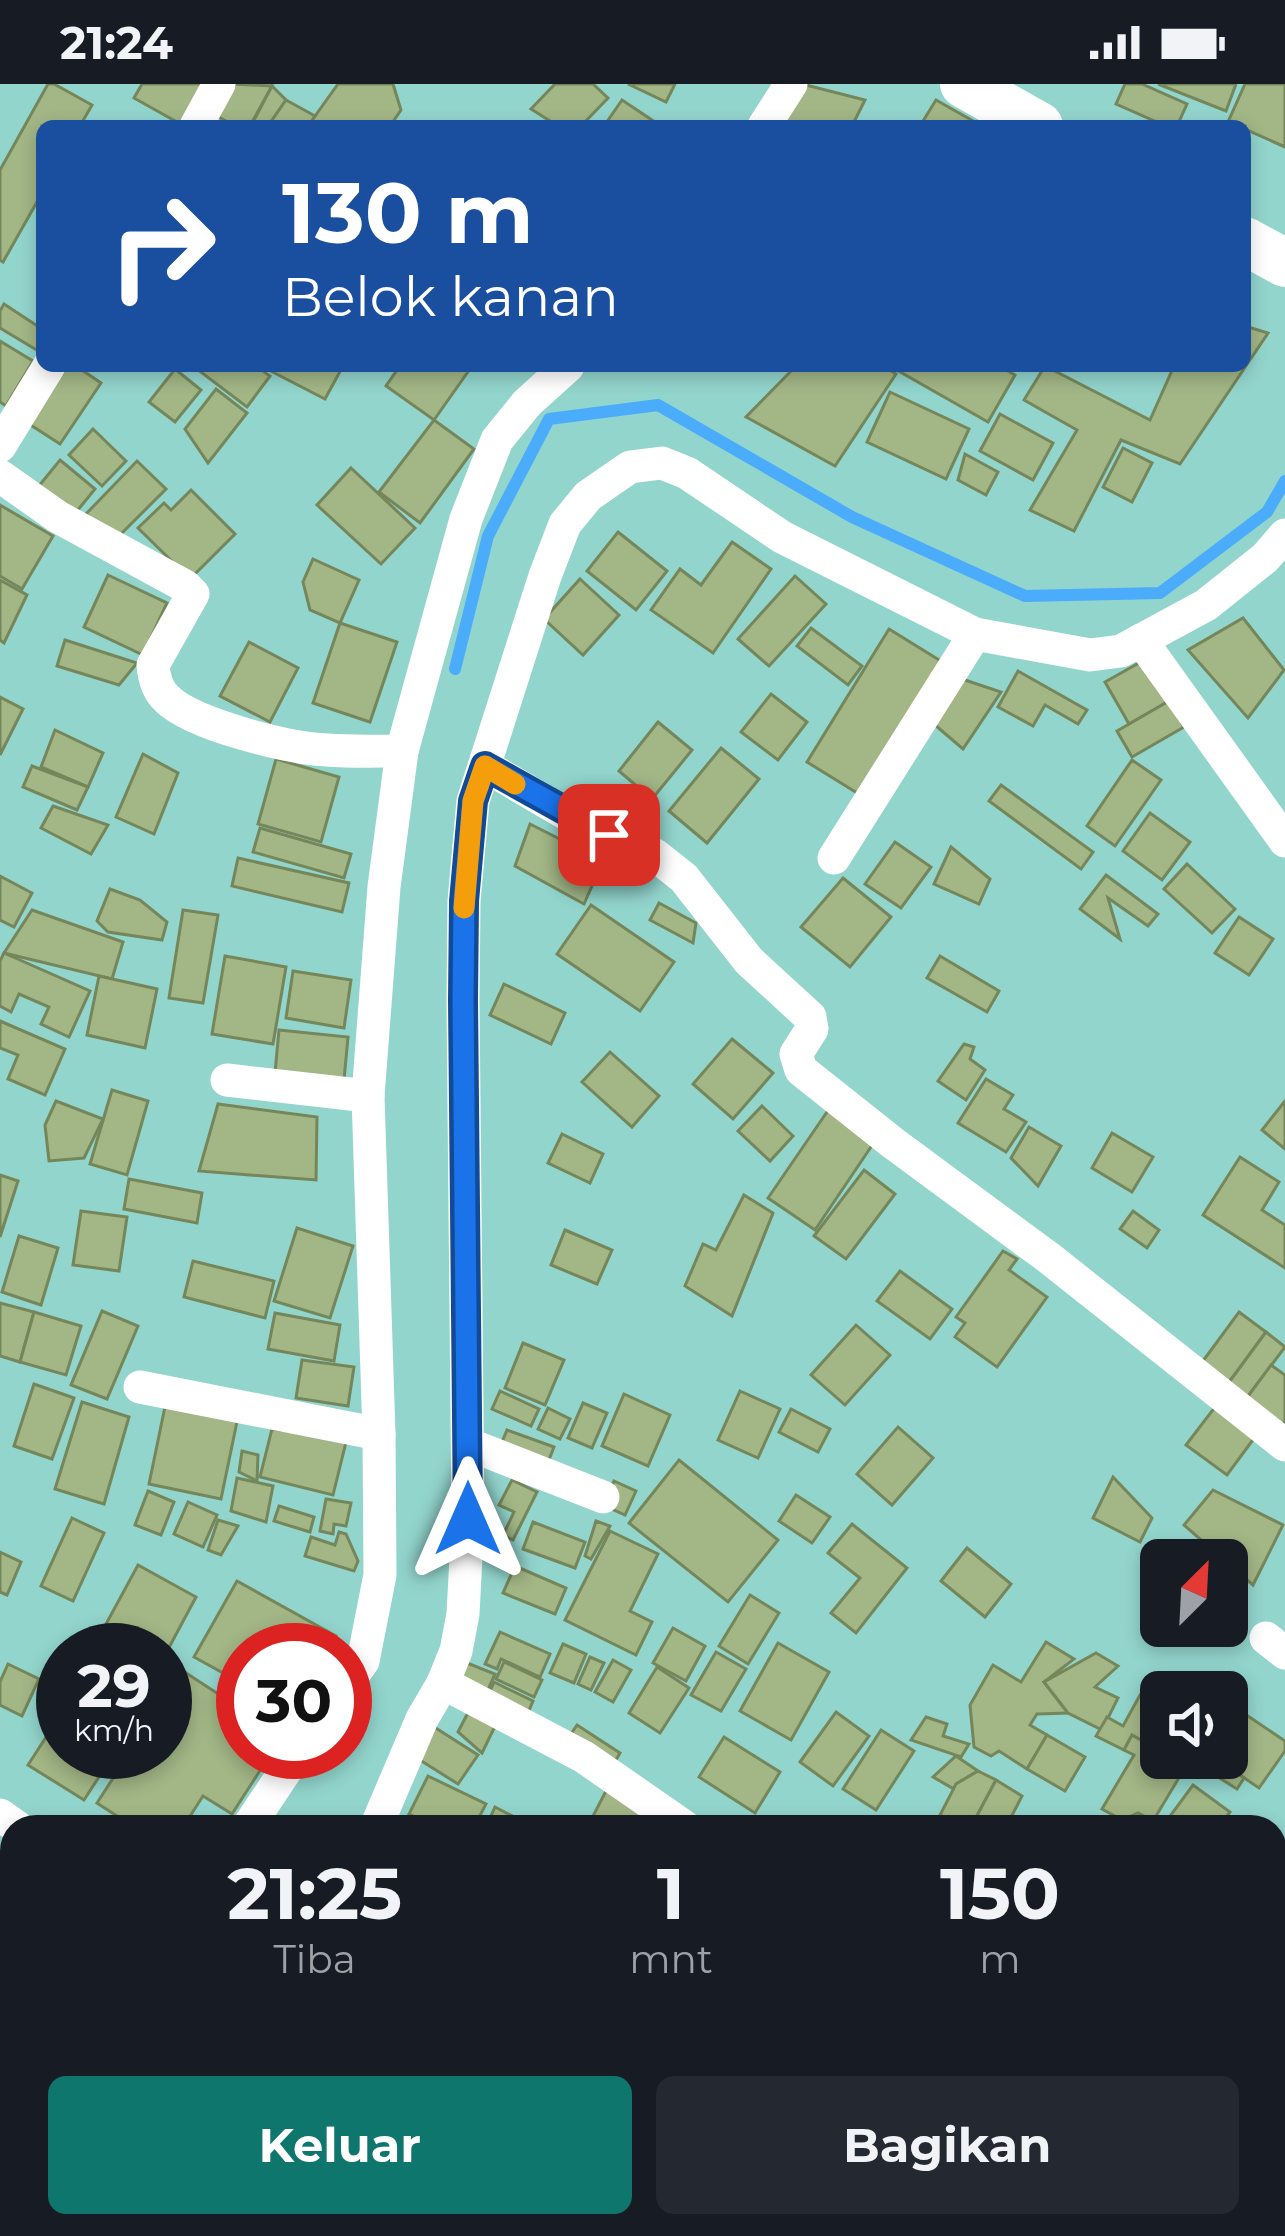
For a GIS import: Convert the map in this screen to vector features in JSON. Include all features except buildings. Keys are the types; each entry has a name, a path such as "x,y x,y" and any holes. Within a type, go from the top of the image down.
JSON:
{"street":[{"path":"199,120 219,84"},
{"path":"768,120 791,84"},
{"path":"964,84 1028,120"},
{"path":"1251,244 1285,263"},
{"path":"0,446 45,372"},
{"path":"370,1623 380,1574 380,1434 368,1096 384,887 402,751 466,519 497,440 554,372"},
{"path":"381,1815 456,1651 463,1614 468,1519 464,901 473,801 565,524 588,496 630,467 662,463 687,473 782,537 975,634 1090,655 1121,651 1206,605 1285,536"},
{"path":"0,476 58,517 193,594 153,665 162,695 180,709 244,734 322,750 402,751"},
{"path":"834,858 975,634"},
{"path":"1141,640 1285,842"},
{"path":"485,766 565,813 655,855 684,878 749,961 809,1016 812,1029 796,1054 801,1070 1068,1272 1285,1445"},
{"path":"227,1080 368,1096"},
{"path":"140,1387 380,1434"},
{"path":"468,1444 603,1497"},
{"path":"442,1683 584,1757 668,1815"},
{"path":"256,1815 280,1779"}],"waterway":[{"path":"455,669 488,536 549,419 658,405 852,517 1025,596 1160,593 1267,512 1285,481"}],"slow traffic":[{"path":"464,908 473,801 485,766 515,784"}],"route":[{"path":"468,1519 464,901 473,801 485,766 609,835"}]}
